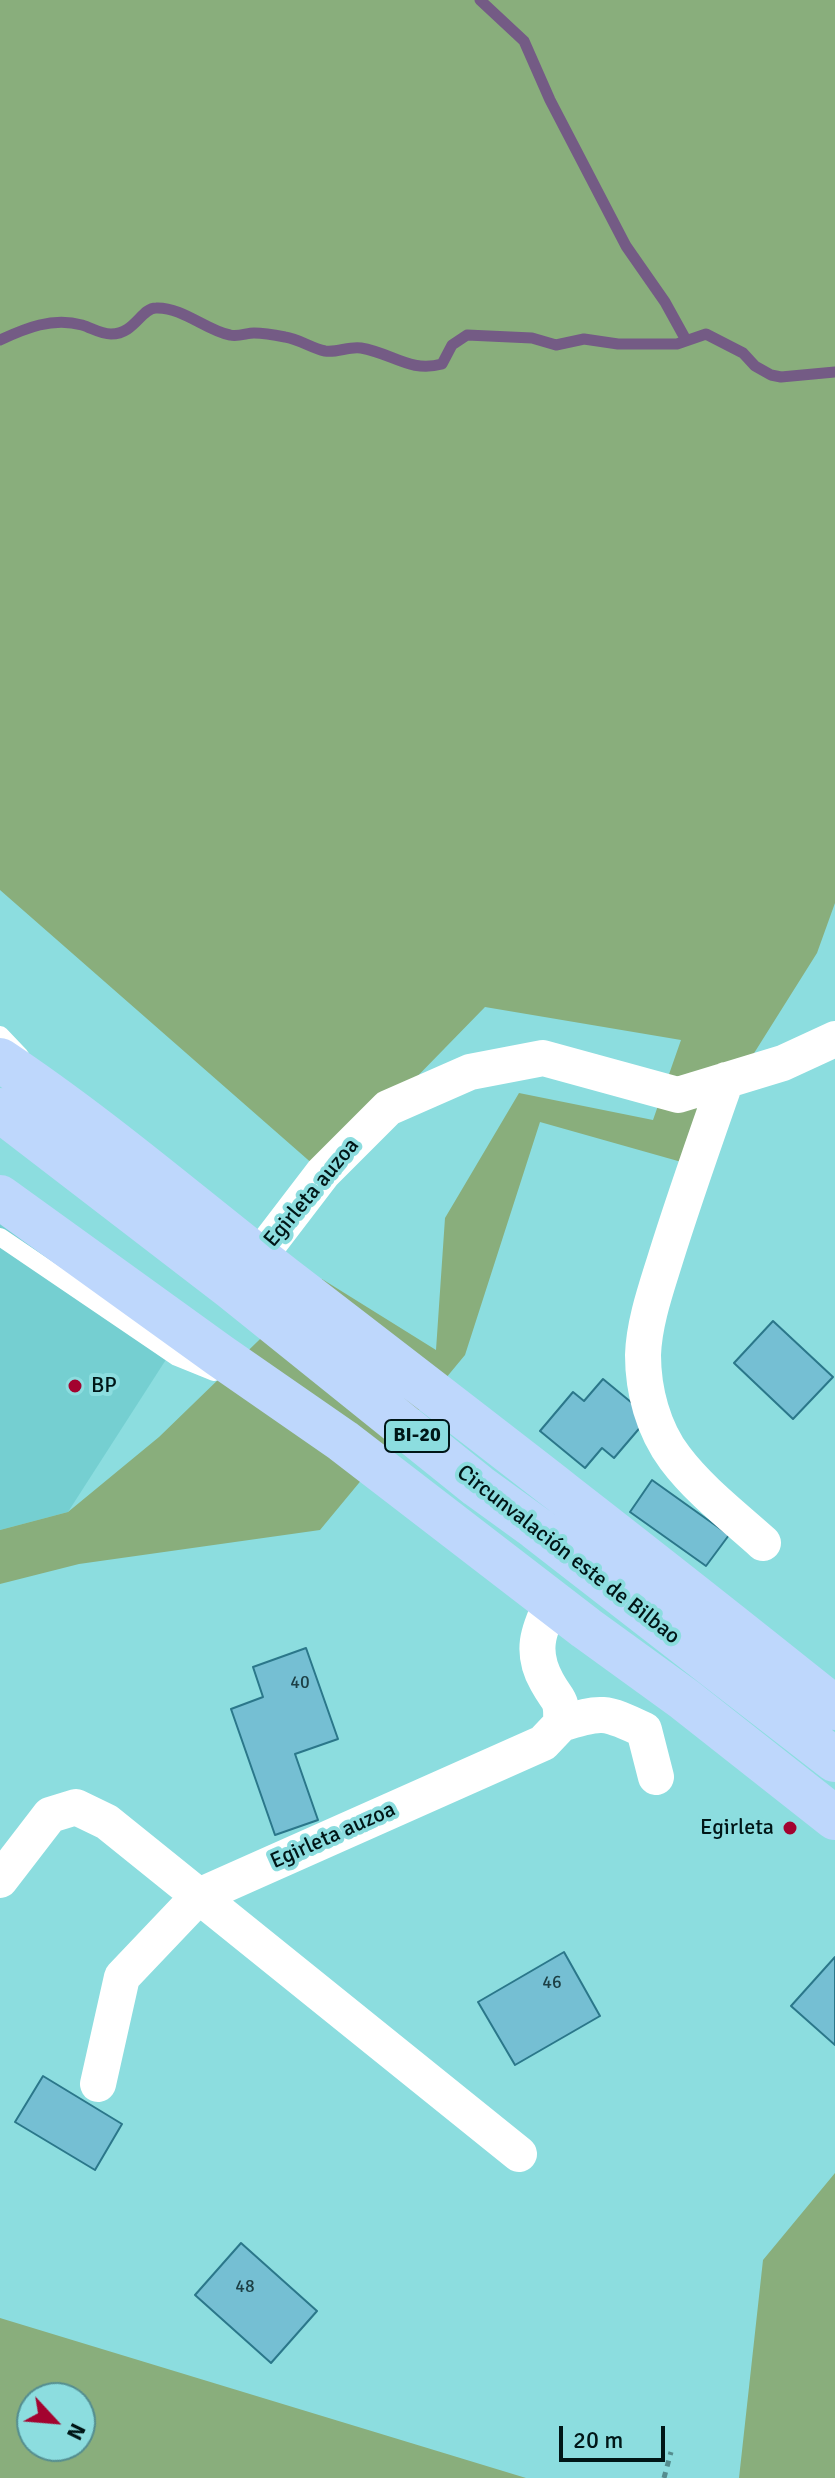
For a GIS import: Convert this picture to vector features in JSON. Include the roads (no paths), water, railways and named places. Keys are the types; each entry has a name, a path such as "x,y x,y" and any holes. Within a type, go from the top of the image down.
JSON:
{"main road":[{"name":"Circunvalación este de Bilbao","path":"0,1060 69,1107 835,1708"},
{"name":"Circunvalación este de Bilbao","path":"0,1110 233,1289 478,1486 835,1760"},
{"path":"0,1197 343,1441 684,1699 835,1818"}],"street":[{"name":"Egirleta auzoa","path":"258,1258 323,1173 388,1108 470,1072 543,1058 678,1095 783,1063 835,1039"},
{"path":"802,1055 835,1070"},
{"path":"726,1080 654,1294 643,1351 644,1382 654,1419 674,1457 710,1496 763,1543"},
{"path":"552,1602 541,1624 537,1645 547,1683 562,1702 561,1724 595,1713 620,1718 644,1730 668,1767"},
{"name":"Egirleta auzoa","path":"98,2084 122,1977 199,1896 543,1743 561,1724"},
{"path":"0,1880 50,1815 76,1807 107,1822 519,2154"}],"lane":[{"path":"0,1035 69,1107"},
{"path":"0,1237 177,1357 285,1401"}],"waterway":[{"path":"480,0 524,41 550,100 626,246 665,302 686,340"},
{"path":"0,340 29,328 60,322 82,325 107,334 119,333 156,308 176,311 230,335 273,335 325,351 361,348 420,366 442,364 452,345 467,335 532,338 556,345 584,339 618,344 677,344 706,334 743,353 755,366 771,375 781,377 835,372"}],"place":[{"name":"BP","path":"75,1386"},
{"name":"Egirleta","path":"790,1828"}]}
